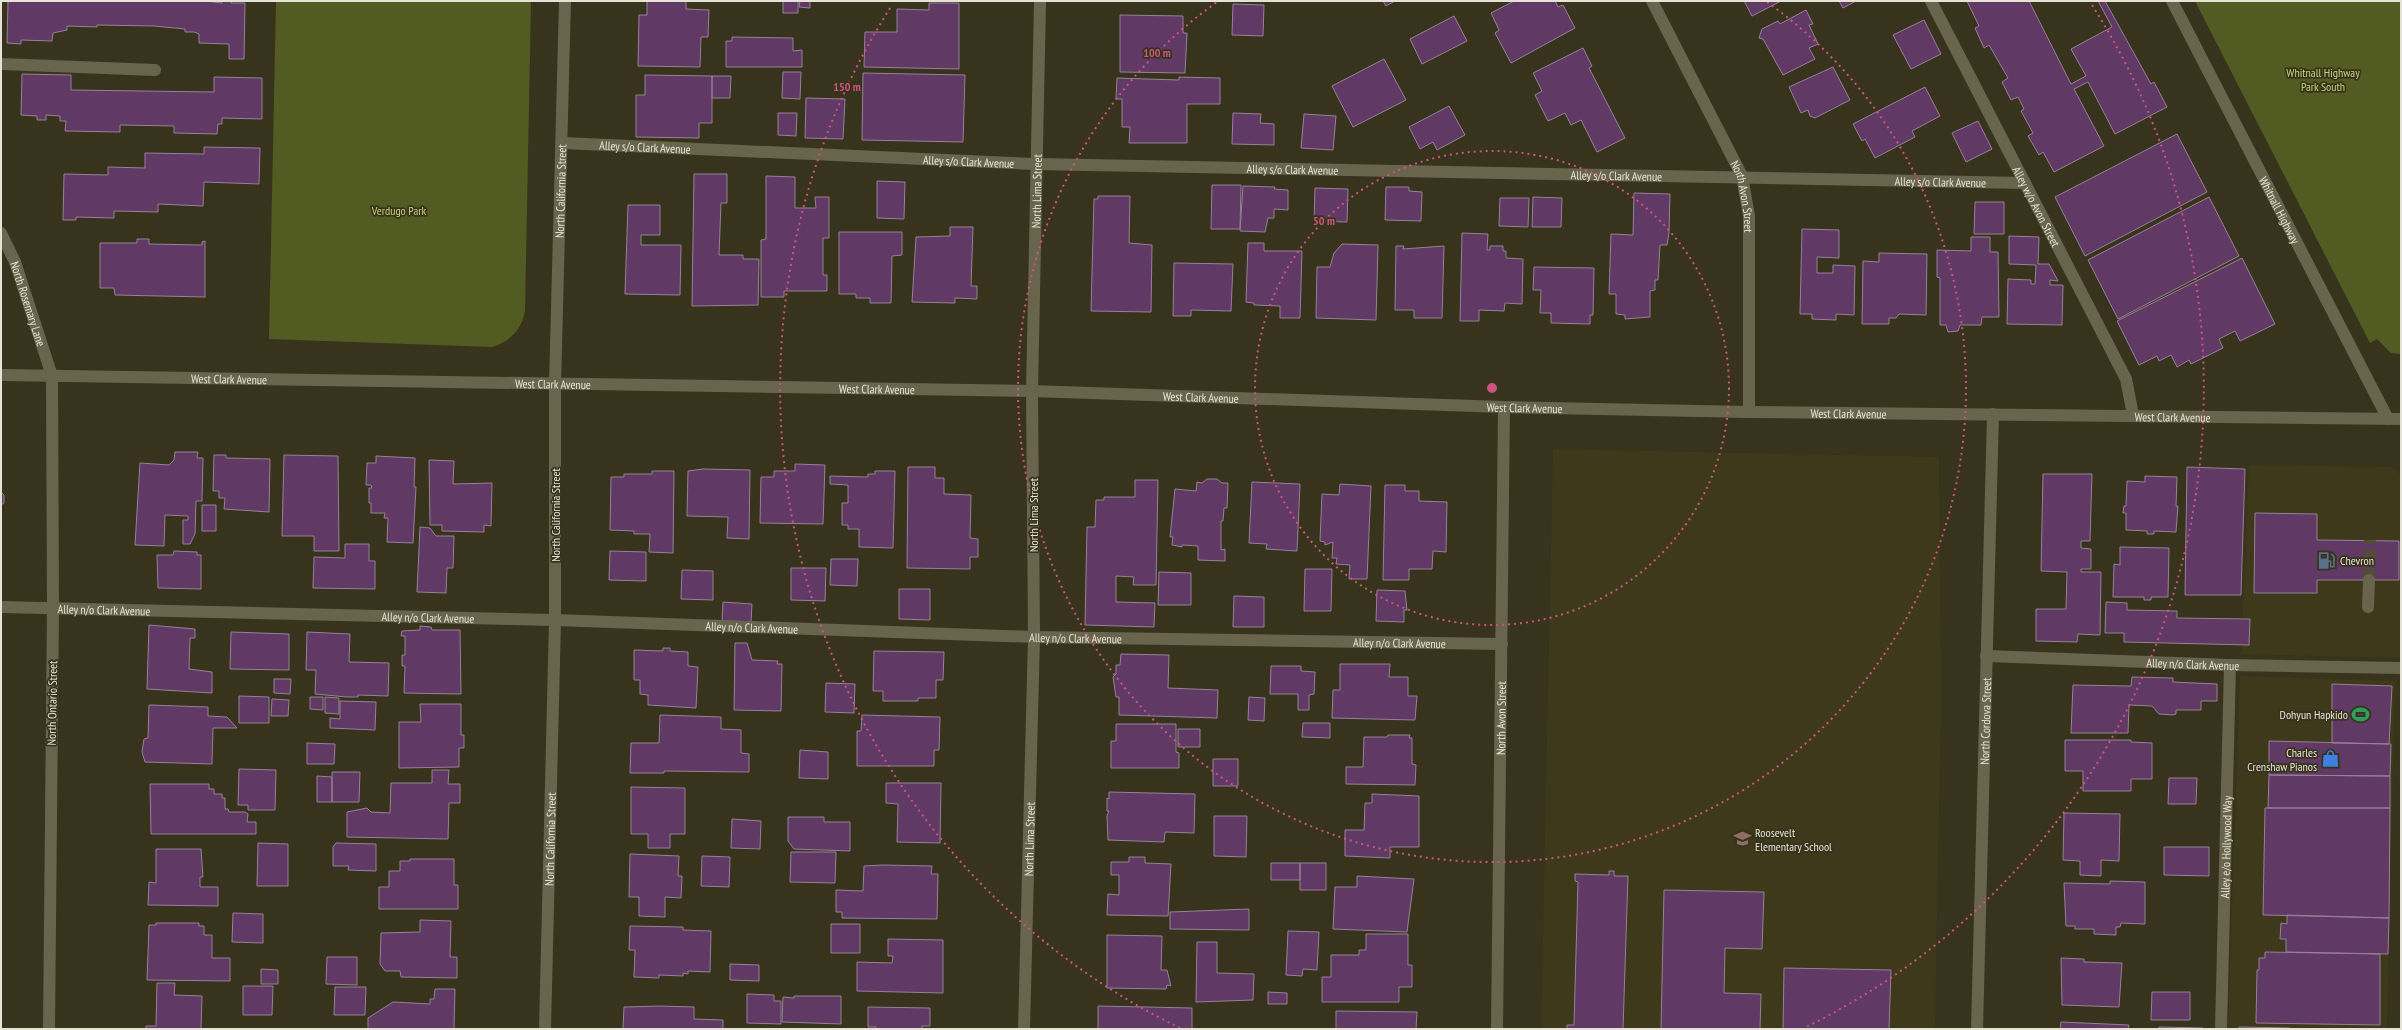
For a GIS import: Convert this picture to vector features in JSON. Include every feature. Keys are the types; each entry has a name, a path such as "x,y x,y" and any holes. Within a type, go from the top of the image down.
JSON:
{"street":[{"name":"North California Street","path":"545,1029 555,620 555,385 563,143 564,1"},
{"name":"North Lima Street","path":"1024,1029 1034,637 1032,391 1035,164 1040,1"},
{"name":"North Avon Street","path":"1652,1 1742,176 1750,216 1749,412"},
{"name":"Alley w/o Avon Street","path":"1931,1 2126,379 2133,415"},
{"name":"Whitnall Highway","path":"2172,1 2388,419"},
{"path":"1,64 155,70"},
{"name":"Alley s/o Clark Avenue","path":"563,143 1035,164 1742,176 2024,183"},
{"name":"North Rosemary Lane","path":"1,233 15,262 52,376"},
{"name":"West Clark Avenue","path":"1,375 555,385 1032,391 1504,407 1749,412 2401,419"},
{"name":"North Ontario Street","path":"49,1029 53,607 52,376"},
{"name":"North Avon Street","path":"1497,1029 1504,407"},
{"name":"North Cordova Street","path":"1977,1029 1993,414"},
{"path":"2368,607 2369,580"},
{"name":"Alley n/o Clark Avenue","path":"1,607 53,607 555,620 1034,637 1502,644"},
{"name":"Alley n/o Clark Avenue","path":"1986,656 2230,665 2401,668"},
{"name":"Alley e/o Hollywood Way","path":"2221,1029 2230,665"}],"shaded area":[{"name":"Roosevelt Elementary School","path":"1553,449 1939,457 1941,704 1935,1029 1541,1029"},
{"path":"2249,465 2390,467 2401,474 2401,658 2241,654"},
{"path":"2240,676 2395,681 2387,1029 2228,1029"}],"green space":[{"name":"Verdugo Park","path":"276,1 531,1 525,311 521,324 509,339 492,347 269,339"},
{"name":"Whitnall Highway Park South","path":"2195,1 2401,1 2401,354 2391,353 2377,339 2370,343"}],"building":[{"path":"8,1 206,1 222,3 222,1 231,1 231,3 245,3 244,59 229,59 229,44 199,43 199,34 194,32 185,32 185,29 154,26 67,26 67,30 53,33 52,41 21,40 21,44 7,43"},
{"path":"647,1 686,1 686,9 709,10 708,37 701,37 700,67 638,66 639,15 647,15"},
{"path":"783,1 798,1 798,13 783,13"},
{"path":"800,1 810,1 810,8 799,7"},
{"path":"1383,1 1395,1 1386,6"},
{"path":"1514,1 1555,1 1558,7 1563,5 1575,28 1511,63 1495,33 1499,30 1491,13"},
{"path":"1744,1 1781,1 1752,16"},
{"path":"1839,1 1856,1 1843,8"},
{"path":"1967,1 2029,1 2071,84 2086,76 2071,49 2112,27 2098,1 2105,1 2151,84 2154,82 2167,107 2115,134 2088,82 2074,89 2104,146 2054,172 2043,152 2039,155 2028,136 2033,133 2021,111 2024,109 2018,97 2011,100 2002,82 2008,78 1989,45 1984,48 1975,28 1979,26"},
{"path":"929,3 959,3 959,69 864,67 865,32 897,32 897,9 929,10"},
{"path":"1233,4 1264,5 1263,36 1232,35"},
{"path":"1806,10 1813,24 1809,25 1818,44 1809,48 1815,59 1783,75 1763,39 1759,38 1762,29 1778,21 1780,24"},
{"path":"1120,15 1183,16 1183,33 1187,33 1185,73 1120,72"},
{"path":"1454,16 1467,41 1422,64 1410,39"},
{"path":"1924,20 1941,54 1911,69 1893,35"},
{"path":"732,37 793,38 793,51 802,50 802,67 726,67 726,41 732,41"},
{"path":"1583,48 1592,66 1589,68 1625,138 1597,152 1581,120 1571,125 1565,113 1548,121 1535,95 1542,91 1533,73"},
{"path":"1384,59 1406,100 1353,127 1332,86"},
{"path":"1833,67 1850,100 1815,118 1810,116 1808,110 1801,113 1789,87"},
{"path":"783,72 801,72 800,99 782,98"},
{"path":"863,73 965,75 963,142 862,140"},
{"path":"22,74 71,75 71,90 214,92 214,77 262,78 262,119 222,118 222,124 218,124 217,134 174,133 174,126 120,125 120,132 65,131 66,121 60,121 60,116 46,115 46,120 37,120 37,116 21,115"},
{"path":"645,75 712,76 712,123 699,123 699,138 636,137 636,95 645,95"},
{"path":"712,76 731,76 730,98 712,98"},
{"path":"1179,77 1220,78 1220,104 1187,104 1187,143 1129,143 1130,127 1122,127 1122,99 1116,99 1117,78 1179,80"},
{"path":"1925,87 1940,116 1912,131 1915,137 1875,158 1865,139 1862,141 1853,124"},
{"path":"806,98 845,99 843,139 805,138"},
{"path":"1449,106 1465,135 1437,150 1433,142 1420,149 1409,127"},
{"path":"778,113 797,113 796,136 778,135"},
{"path":"1233,113 1261,114 1260,123 1274,124 1274,145 1232,144"},
{"path":"1304,114 1336,116 1333,150 1301,148"},
{"path":"1978,121 1992,149 1966,162 1952,133"},
{"path":"2177,134 2207,192 2085,256 2055,197"},
{"path":"204,147 260,148 259,184 204,182 203,206 158,204 158,212 114,211 114,218 76,217 76,220 63,220 64,174 108,175 108,167 145,168 145,153 204,154"},
{"path":"694,174 727,174 727,203 721,203 719,255 743,255 743,259 759,259 758,305 692,306"},
{"path":"766,176 795,177 795,208 816,208 815,197 829,197 829,238 823,238 823,275 827,275 827,291 784,291 784,297 761,297 761,240 766,239"},
{"path":"877,181 905,182 904,219 877,218"},
{"path":"1212,185 1241,185 1240,229 1211,229"},
{"path":"1243,186 1275,187 1274,189 1288,190 1288,210 1274,209 1274,218 1268,218 1265,232 1240,231"},
{"path":"1386,187 1409,187 1409,191 1422,192 1421,221 1385,220"},
{"path":"1315,188 1348,189 1347,222 1314,221"},
{"path":"1634,193 1670,194 1669,233 1667,245 1660,245 1658,280 1655,280 1655,290 1650,291 1650,317 1625,319 1625,315 1616,314 1616,294 1609,294 1611,234 1633,235"},
{"path":"1098,196 1130,196 1129,243 1152,245 1151,312 1091,311 1094,199 1098,199"},
{"path":"1533,197 1562,198 1561,227 1532,227"},
{"path":"2209,197 2239,256 2118,319 2088,260"},
{"path":"1500,198 1529,198 1528,227 1499,226"},
{"path":"1975,202 2004,202 2004,234 1974,234"},
{"path":"628,205 660,205 660,235 641,235 641,245 681,245 680,295 625,294"},
{"path":"950,227 973,227 971,286 977,286 977,299 955,298 955,303 912,302 916,237 950,236"},
{"path":"1802,229 1839,230 1839,258 1817,257 1817,273 1833,273 1833,265 1855,266 1854,315 1836,314 1836,320 1812,319 1812,314 1800,314"},
{"path":"839,232 902,232 902,255 892,256 891,303 870,303 870,298 856,298 856,294 839,294"},
{"path":"1462,233 1488,234 1487,250 1490,250 1490,246 1503,246 1503,251 1506,251 1506,258 1523,259 1522,304 1505,303 1504,311 1479,310 1479,321 1460,321"},
{"path":"2009,236 2039,237 2038,264 2049,264 2058,281 2050,280 2050,285 2063,285 2062,325 2007,324 2008,279 2031,280 2031,284 2035,284 2036,265 2009,264"},
{"path":"1971,237 1990,237 1990,252 1998,252 1999,317 1982,317 1981,325 1960,325 1958,331 1948,332 1946,325 1940,325 1940,278 1937,277 1937,250 1971,251"},
{"path":"137,239 149,239 149,244 202,245 202,242 205,241 205,297 115,295 114,288 100,288 100,243 137,243"},
{"path":"1248,243 1264,243 1264,251 1302,251 1300,318 1280,318 1280,306 1254,305 1254,303 1246,302"},
{"path":"1342,244 1378,245 1376,320 1316,318 1317,267 1330,267 1334,253"},
{"path":"1396,246 1404,246 1403,249 1444,246 1442,318 1414,318 1414,310 1395,310"},
{"path":"1879,253 1927,254 1926,315 1899,314 1896,318 1889,318 1889,324 1862,324 1863,261 1879,262"},
{"path":"2242,258 2275,324 2240,341 2235,331 2219,339 2223,348 2191,364 2189,360 2177,367 2171,355 2159,361 2157,356 2139,365 2117,321"},
{"path":"1174,263 1233,264 1231,311 1191,310 1191,316 1173,316"},
{"path":"1534,267 1594,268 1593,315 1590,315 1590,324 1551,323 1551,313 1540,313 1541,290 1533,290"},
{"path":"175,452 198,452 197,458 203,458 202,501 196,501 195,534 190,544 183,544 183,520 188,520 188,516 165,515 164,546 135,545 140,463 169,465 174,460"},
{"path":"214,455 226,455 226,458 270,459 269,512 224,509 225,498 219,498 219,491 213,491"},
{"path":"284,455 338,456 339,551 314,551 314,536 282,536"},
{"path":"376,456 415,458 414,487 416,487 413,543 387,542 388,518 384,518 385,513 371,513 369,488 372,488 371,485 366,485 367,463 376,463"},
{"path":"429,460 454,461 453,484 492,483 491,526 484,525 484,532 442,531 442,525 430,525"},
{"path":"795,464 825,465 823,524 760,523 761,477 774,477 774,471 795,471"},
{"path":"908,467 935,467 935,478 944,478 944,494 971,495 970,538 978,539 978,557 970,557 970,569 907,568"},
{"path":"2187,467 2245,469 2241,595 2185,595"},
{"path":"703,469 750,470 749,539 727,538 728,517 687,516 688,471"},
{"path":"652,471 674,471 673,553 649,552 650,534 634,534 634,531 610,530 611,477 624,477 624,474 652,474"},
{"path":"875,471 895,471 893,548 859,547 859,529 848,529 848,525 842,525 842,503 848,503 848,485 830,484 830,476 868,477 868,474 875,474"},
{"path":"2043,474 2092,474 2090,541 2081,541 2081,548 2091,549 2091,569 2081,569 2081,572 2101,572 2100,635 2078,634 2077,642 2036,641 2036,609 2066,609 2067,572 2041,571"},
{"path":"2145,476 2177,477 2176,506 2178,506 2176,532 2154,531 2154,534 2147,534 2147,531 2126,530 2126,513 2123,513 2124,506 2126,506 2127,481 2145,482"},
{"path":"1207,479 1217,479 1222,483 1228,483 1227,508 1224,508 1223,521 1221,521 1221,550 1225,549 1225,561 1198,560 1198,546 1182,545 1182,547 1172,545 1173,537 1170,537 1175,489 1196,491 1197,482 1202,483"},
{"path":"1135,480 1158,480 1156,585 1133,585 1134,577 1116,576 1116,602 1155,603 1154,627 1085,625 1087,527 1095,527 1096,500 1104,500 1104,497 1135,497"},
{"path":"1252,482 1300,484 1297,551 1266,549 1267,544 1249,543"},
{"path":"1340,484 1371,486 1367,579 1349,579 1350,565 1336,564 1337,558 1332,558 1333,542 1325,545 1325,542 1320,541 1322,494 1339,495"},
{"path":"1385,485 1405,485 1405,491 1419,491 1419,501 1447,502 1446,552 1433,551 1432,569 1409,569 1409,580 1383,580"},
{"path":"1,492 4,495 4,503 1,505"},
{"path":"202,505 216,505 216,531 202,531"},
{"name":"Chevron","path":"2255,513 2317,514 2317,540 2399,541 2399,580 2317,580 2317,593 2254,593"},
{"path":"420,527 430,528 436,536 454,536 453,568 447,568 446,593 417,592"},
{"path":"345,544 369,544 369,561 375,561 375,589 313,588 314,557 345,558"},
{"path":"2120,547 2169,548 2168,597 2151,597 2151,600 2144,600 2144,597 2113,597 2114,564 2120,565"},
{"path":"174,551 197,552 197,555 201,555 201,589 158,588 157,555 173,555"},
{"path":"610,551 646,552 646,581 609,580"},
{"path":"831,559 858,559 857,586 830,585"},
{"path":"791,568 826,568 825,601 791,600"},
{"path":"1305,569 1332,569 1331,611 1304,611"},
{"path":"682,570 713,571 713,600 681,599"},
{"path":"1159,572 1191,573 1191,605 1158,605"},
{"path":"899,589 930,589 930,620 899,619"},
{"path":"1377,590 1405,591 1407,610 1404,610 1404,622 1376,621"},
{"path":"1234,596 1264,597 1264,627 1233,627"},
{"path":"723,602 752,604 751,622 722,621"},
{"path":"2106,602 2127,603 2127,610 2177,611 2177,618 2250,619 2249,645 2124,642 2124,633 2105,633"},
{"path":"149,625 195,629 195,638 190,638 189,669 212,672 212,693 147,689"},
{"path":"420,626 431,627 432,630 460,630 461,694 404,693 405,666 402,666 402,655 405,655 405,636 401,636 402,631 420,630"},
{"path":"231,632 289,634 289,670 230,669"},
{"path":"307,632 350,634 349,662 389,663 388,696 358,695 358,697 347,697 315,694 316,670 306,670"},
{"path":"735,643 747,643 752,660 778,661 777,664 782,664 781,711 734,710"},
{"path":"663,648 670,648 670,651 688,652 688,666 698,667 696,708 648,705 648,695 640,694 640,680 634,680 634,650 663,651"},
{"path":"874,651 944,652 943,680 936,680 936,698 918,698 918,701 883,701 883,691 873,691"},
{"path":"1121,654 1169,655 1168,688 1218,690 1217,718 1119,715 1119,697 1116,697 1113,677 1116,674 1116,665 1120,665"},
{"path":"1340,664 1390,664 1389,677 1408,677 1408,696 1417,696 1415,720 1332,718 1333,690 1340,690"},
{"path":"1271,666 1301,666 1301,671 1315,672 1314,694 1309,695 1309,710 1298,710 1298,694 1270,694"},
{"path":"2132,677 2173,678 2173,682 2217,684 2217,701 2201,701 2201,710 2176,710 2176,714 2173,715 2159,714 2152,706 2129,705 2128,733 2071,733 2073,685 2131,686"},
{"path":"274,679 291,679 290,694 274,693"},
{"path":"826,683 855,684 854,713 825,712"},
{"name":"Dohyun Hapkido","path":"2332,684 2392,686 2389,744 2332,743"},
{"path":"239,696 269,697 269,723 239,723"},
{"path":"310,697 323,697 323,710 310,709"},
{"path":"325,697 339,698 339,714 325,713"},
{"path":"1249,697 1265,698 1264,721 1248,720"},
{"path":"272,699 289,700 288,716 271,716"},
{"path":"340,701 376,702 375,730 330,728 330,718 340,719"},
{"path":"420,704 461,704 461,735 464,735 464,748 459,748 459,767 399,768 399,722 421,722"},
{"path":"149,705 208,707 208,716 227,717 237,728 213,728 212,764 145,762 142,752 144,739 148,738"},
{"path":"660,715 721,717 721,729 741,730 741,753 749,754 749,772 664,771 664,773 630,773 631,743 659,743"},
{"path":"862,715 940,717 939,750 934,750 934,766 857,766 857,731 861,731"},
{"path":"1303,723 1330,723 1330,738 1302,737"},
{"path":"1116,724 1176,724 1176,752 1179,753 1179,768 1111,768 1111,741 1116,741"},
{"path":"1178,729 1200,729 1200,747 1178,747"},
{"path":"1388,735 1410,735 1409,738 1412,738 1412,764 1416,765 1415,785 1346,784 1346,767 1363,767 1364,737 1387,737"},
{"path":"2065,740 2131,740 2131,742 2152,743 2152,779 2131,779 2131,791 2083,791 2083,771 2065,771"},
{"name":"Charles Crenshaw Pianos","path":"2269,741 2391,744 2390,776 2269,775"},
{"path":"307,743 335,744 334,764 307,764"},
{"path":"800,750 828,752 828,779 799,778"},
{"path":"1213,759 1238,759 1238,786 1213,786"},
{"path":"239,769 276,770 275,810 248,810 248,805 238,805"},
{"path":"432,770 449,770 448,784 460,784 460,803 449,803 448,839 347,837 347,812 367,808 371,812 390,813 391,783 432,783"},
{"path":"332,772 360,772 359,802 332,802"},
{"path":"2269,775 2390,776 2390,808 2268,808"},
{"path":"317,776 332,777 332,802 317,802"},
{"path":"2169,778 2197,778 2196,804 2168,804"},
{"path":"886,783 941,783 940,843 897,842 898,804 886,803"},
{"path":"150,784 209,784 209,789 214,789 214,794 222,794 222,798 225,798 225,809 228,809 229,812 245,812 248,814 247,822 256,822 256,834 151,834"},
{"path":"631,787 685,788 685,834 670,834 670,848 648,848 648,834 631,834"},
{"path":"1109,792 1195,794 1194,833 1165,832 1164,842 1108,840 1107,816 1109,811 1107,811 1107,798 1109,799"},
{"path":"1372,794 1419,796 1419,847 1390,847 1390,858 1345,856 1345,830 1364,830 1365,803 1372,803"},
{"path":"2265,808 2390,808 2389,918 2263,915"},
{"path":"2064,813 2120,814 2119,861 2101,860 2101,876 2080,875 2080,861 2063,860"},
{"path":"1214,816 1247,816 1246,857 1214,856"},
{"path":"788,817 824,817 824,822 850,822 850,851 794,849 788,841"},
{"path":"732,819 761,821 760,849 731,848"},
{"path":"258,843 288,844 288,886 257,886"},
{"path":"336,843 376,844 376,871 348,870 349,866 333,866 333,847"},
{"path":"2164,847 2209,847 2209,876 2164,875"},
{"path":"156,849 201,849 203,877 200,877 200,887 218,887 218,906 148,905 149,882 156,883"},
{"path":"791,852 836,852 835,883 790,882"},
{"path":"630,854 679,856 678,876 682,876 681,898 665,897 665,917 639,916 639,897 629,897"},
{"path":"702,856 730,857 729,887 701,886"},
{"path":"1129,857 1145,857 1145,863 1171,864 1168,916 1107,915 1108,894 1119,895 1119,875 1111,875 1111,862 1129,862"},
{"path":"410,859 454,859 454,885 458,885 458,909 379,909 379,887 389,887 389,871 400,871 400,861 410,861"},
{"path":"1271,863 1300,863 1300,880 1271,880"},
{"path":"1300,863 1326,863 1326,890 1300,890"},
{"path":"864,866 932,866 931,874 938,874 937,919 842,918 842,912 836,912 836,890 863,891"},
{"path":"1609,871 1614,871 1614,876 1628,876 1623,1029 1567,1029 1567,1025 1574,1025 1578,882 1575,881 1575,874 1609,875"},
{"path":"1357,876 1414,879 1407,932 1333,929 1335,887 1357,887"},
{"path":"2110,881 2145,882 2145,924 2121,923 2120,927 2116,927 2116,935 2094,934 2094,929 2075,929 2075,926 2066,926 2064,883 2110,884"},
{"path":"1664,890 1764,892 1762,949 1725,948 1724,993 1761,994 1760,1029 1661,1029"},
{"path":"1249,909 1249,930 1170,929 1170,912"},
{"path":"233,913 263,914 263,943 232,942"},
{"path":"2287,915 2389,918 2388,954 2286,952 2286,939 2280,939 2281,923 2287,924"},
{"path":"420,920 451,921 450,957 457,957 457,978 401,977 400,971 385,971 380,964 381,933 420,932"},
{"path":"156,923 199,923 199,926 204,926 204,935 212,935 212,958 230,958 230,981 147,980 149,925 156,925"},
{"path":"831,924 860,924 860,953 831,953"},
{"path":"630,926 683,927 683,930 711,931 710,972 688,971 688,974 683,973 683,976 659,975 659,978 634,977 635,950 629,950"},
{"path":"1288,931 1319,932 1317,970 1303,969 1302,976 1286,975"},
{"path":"1366,934 1408,934 1408,965 1412,965 1412,987 1399,987 1399,1002 1322,1002 1322,977 1331,977 1331,955 1359,955 1359,950 1366,950"},
{"path":"1107,935 1162,936 1161,970 1167,970 1171,986 1167,985 1166,989 1107,988"},
{"path":"888,939 943,940 943,993 857,991 857,962 892,963 893,956 888,956"},
{"path":"1197,942 1217,942 1217,973 1254,974 1253,1000 1196,1002"},
{"path":"2265,952 2380,954 2380,1025 2256,1023 2257,970 2259,970 2259,958 2265,958"},
{"path":"327,957 357,957 357,985 326,984"},
{"path":"2061,958 2084,959 2084,962 2122,963 2119,1007 2062,1005"},
{"path":"730,964 759,965 759,981 730,980"},
{"path":"1784,968 1891,970 1889,1029 1783,1029"},
{"path":"261,969 278,970 278,984 261,984"},
{"path":"157,983 175,983 174,995 202,996 201,1029 146,1029 146,1026 156,1026"},
{"path":"243,986 273,986 272,1015 243,1015"},
{"path":"335,987 366,987 365,1015 334,1015"},
{"path":"435,989 455,989 454,1029 368,1029 368,1018 393,1002 430,1004 430,999 434,999"},
{"path":"1268,992 1287,993 1287,1004 1268,1004"},
{"path":"2152,992 2190,992 2190,1020 2151,1020"},
{"path":"747,994 774,995 774,1001 781,1001 781,1024 747,1023"},
{"path":"794,996 841,996 841,1024 782,1022 783,997 794,998"},
{"path":"1098,1006 1192,1008 1192,1028 1194,1029 1098,1029"},
{"path":"624,1007 694,1007 694,1019 723,1020 723,1029 623,1029"},
{"path":"868,1007 930,1008 930,1026 922,1026 922,1029 876,1029 876,1027 868,1027"},
{"path":"1336,1011 1417,1012 1416,1029 1336,1029"},
{"path":"2061,1022 2129,1025 2128,1029 2060,1029"},
{"path":"2159,1027 2203,1028 2203,1029 2159,1029"},
{"path":"2239,1027 2290,1028 2290,1029 2239,1029"}],"tunnel":[{"path":"2369,580 2370,540"}],"place":[{"name":"Chevron","path":"2327,560"},
{"name":"Dohyun Hapkido","path":"2361,714"},
{"name":"Charles Crenshaw Pianos","path":"2330,759"},
{"name":"Roosevelt Elementary School","path":"1742,839"}]}
